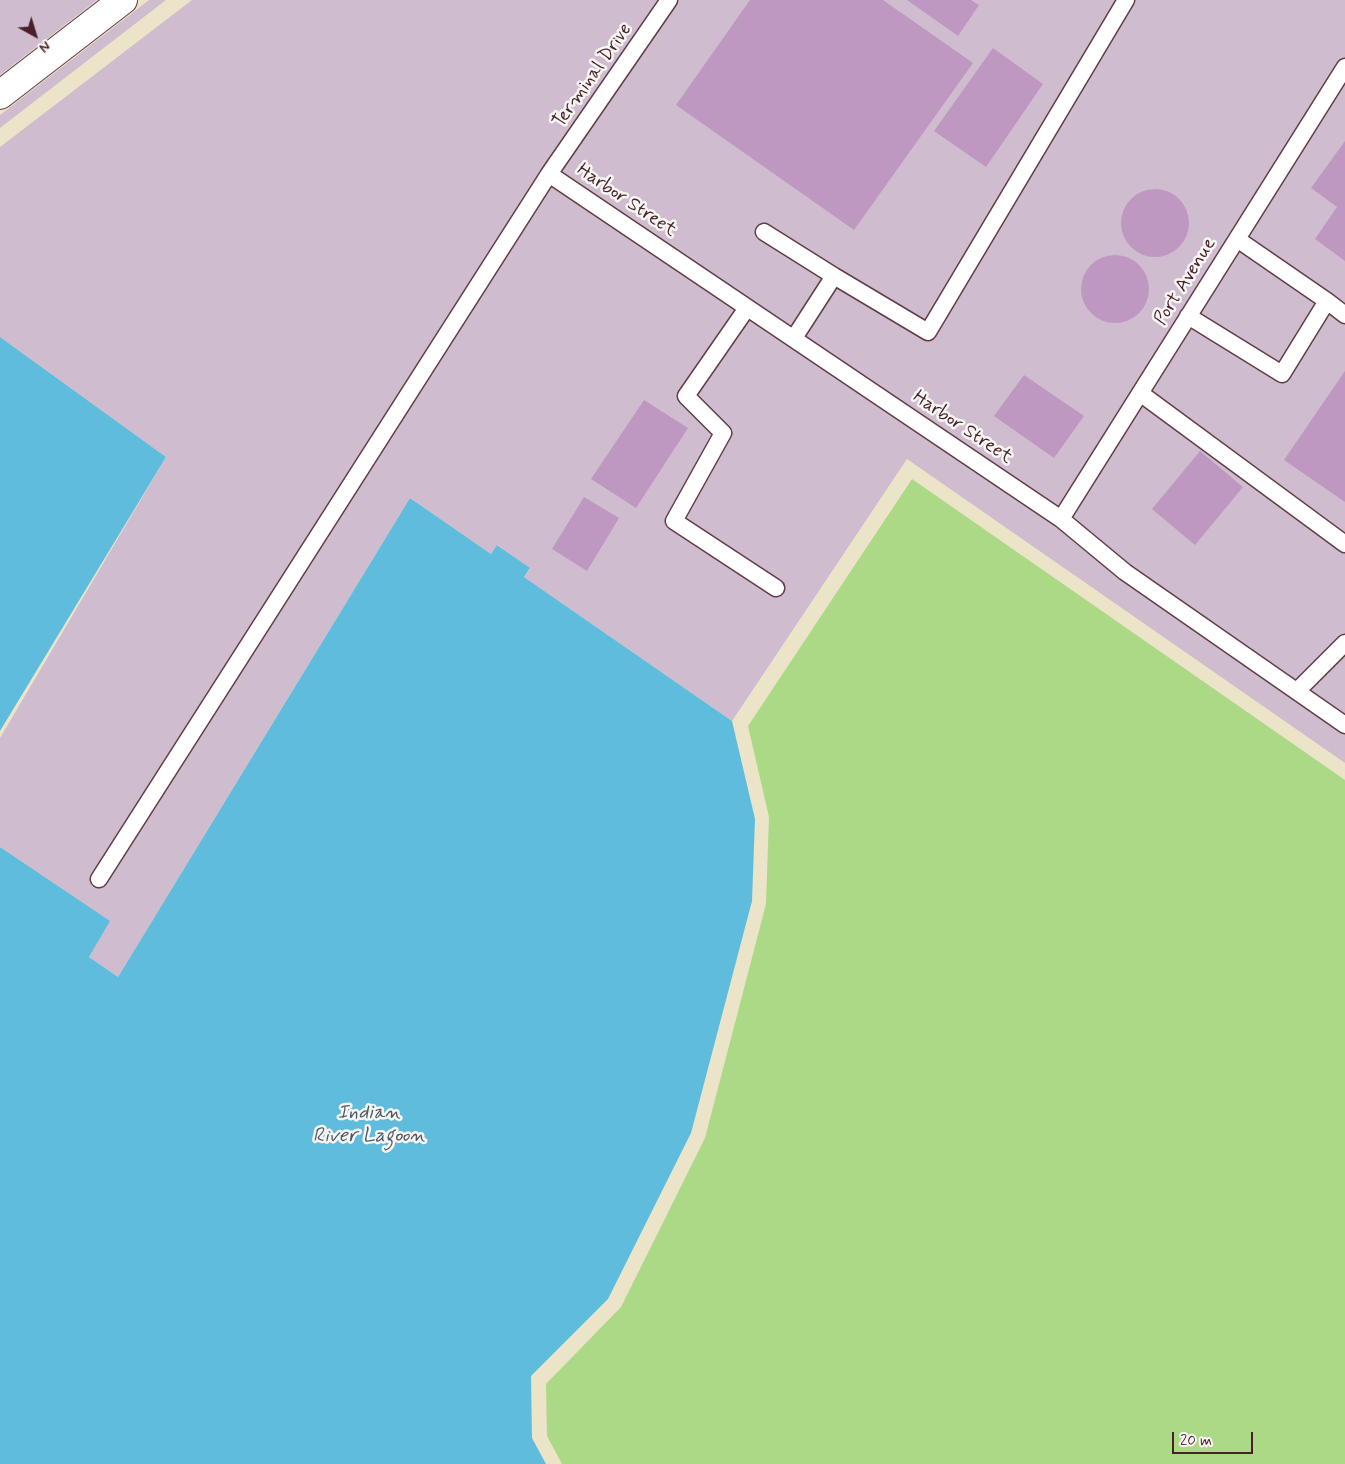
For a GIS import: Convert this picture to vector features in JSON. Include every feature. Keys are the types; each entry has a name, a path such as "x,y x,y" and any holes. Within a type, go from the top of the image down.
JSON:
{"street":[{"path":"0,95 123,0"}],"lane":[{"name":"Terminal Drive","path":"99,879 549,174 669,0"},
{"path":"764,232 928,332 1126,0"},
{"name":"Port Avenue","path":"1061,519 1345,67"},
{"name":"Harbor Street","path":"549,174 1061,519 1125,572 1345,724"},
{"path":"1237,239 1345,315"},
{"path":"794,338 834,276"},
{"path":"1188,316 1282,374 1326,301"},
{"path":"747,308 686,396 723,433 674,521 776,588"},
{"path":"1140,393 1345,544"},
{"path":"1297,691 1345,643"}],"shaded area":[{"path":"0,0 97,0 0,75"},
{"path":"149,0 166,0 0,128 0,115"},
{"path":"192,0 1345,0 1345,763 907,459 732,721 524,577 530,569 498,545 491,554 410,498 118,977 89,957 109,921 0,847 0,738 166,457 0,337 0,147"}],"green space":[{"path":"912,479 1345,780 1345,1464 562,1464 547,1436 546,1384 621,1307 705,1138 766,904 769,817 748,726"}],"water":[{"path":"0,337 166,457 0,731"},
{"name":"Indian River Lagoon","path":"410,498 491,554 497,545 530,568 524,577 732,721 755,819 752,901 691,1133 608,1299 531,1376 532,1438 546,1464 0,1464 0,847 110,921 89,957 118,977"}],"building":[{"path":"750,0 883,0 973,63 854,230 676,105"},
{"path":"907,0 971,0 979,5 958,36"},
{"path":"993,48 1043,84 986,167 934,131"},
{"path":"1345,141 1345,261 1315,239 1337,207 1311,188"},
{"path":"1155,189 1168,192 1179,199 1186,210 1189,223 1186,236 1179,247 1168,254 1155,257 1142,254 1131,247 1124,236 1121,223 1124,210 1131,199 1142,192"},
{"path":"1115,255 1128,258 1139,265 1146,276 1149,289 1146,302 1139,313 1128,320 1115,323 1102,320 1091,313 1084,302 1081,289 1084,276 1091,265 1102,258"},
{"path":"1345,371 1345,502 1284,460"},
{"path":"1024,375 1084,416 1054,458 994,416"},
{"path":"644,400 688,428 636,508 591,479"},
{"path":"1200,451 1243,487 1195,545 1152,509"},
{"path":"584,497 619,518 587,571 552,549"}]}
